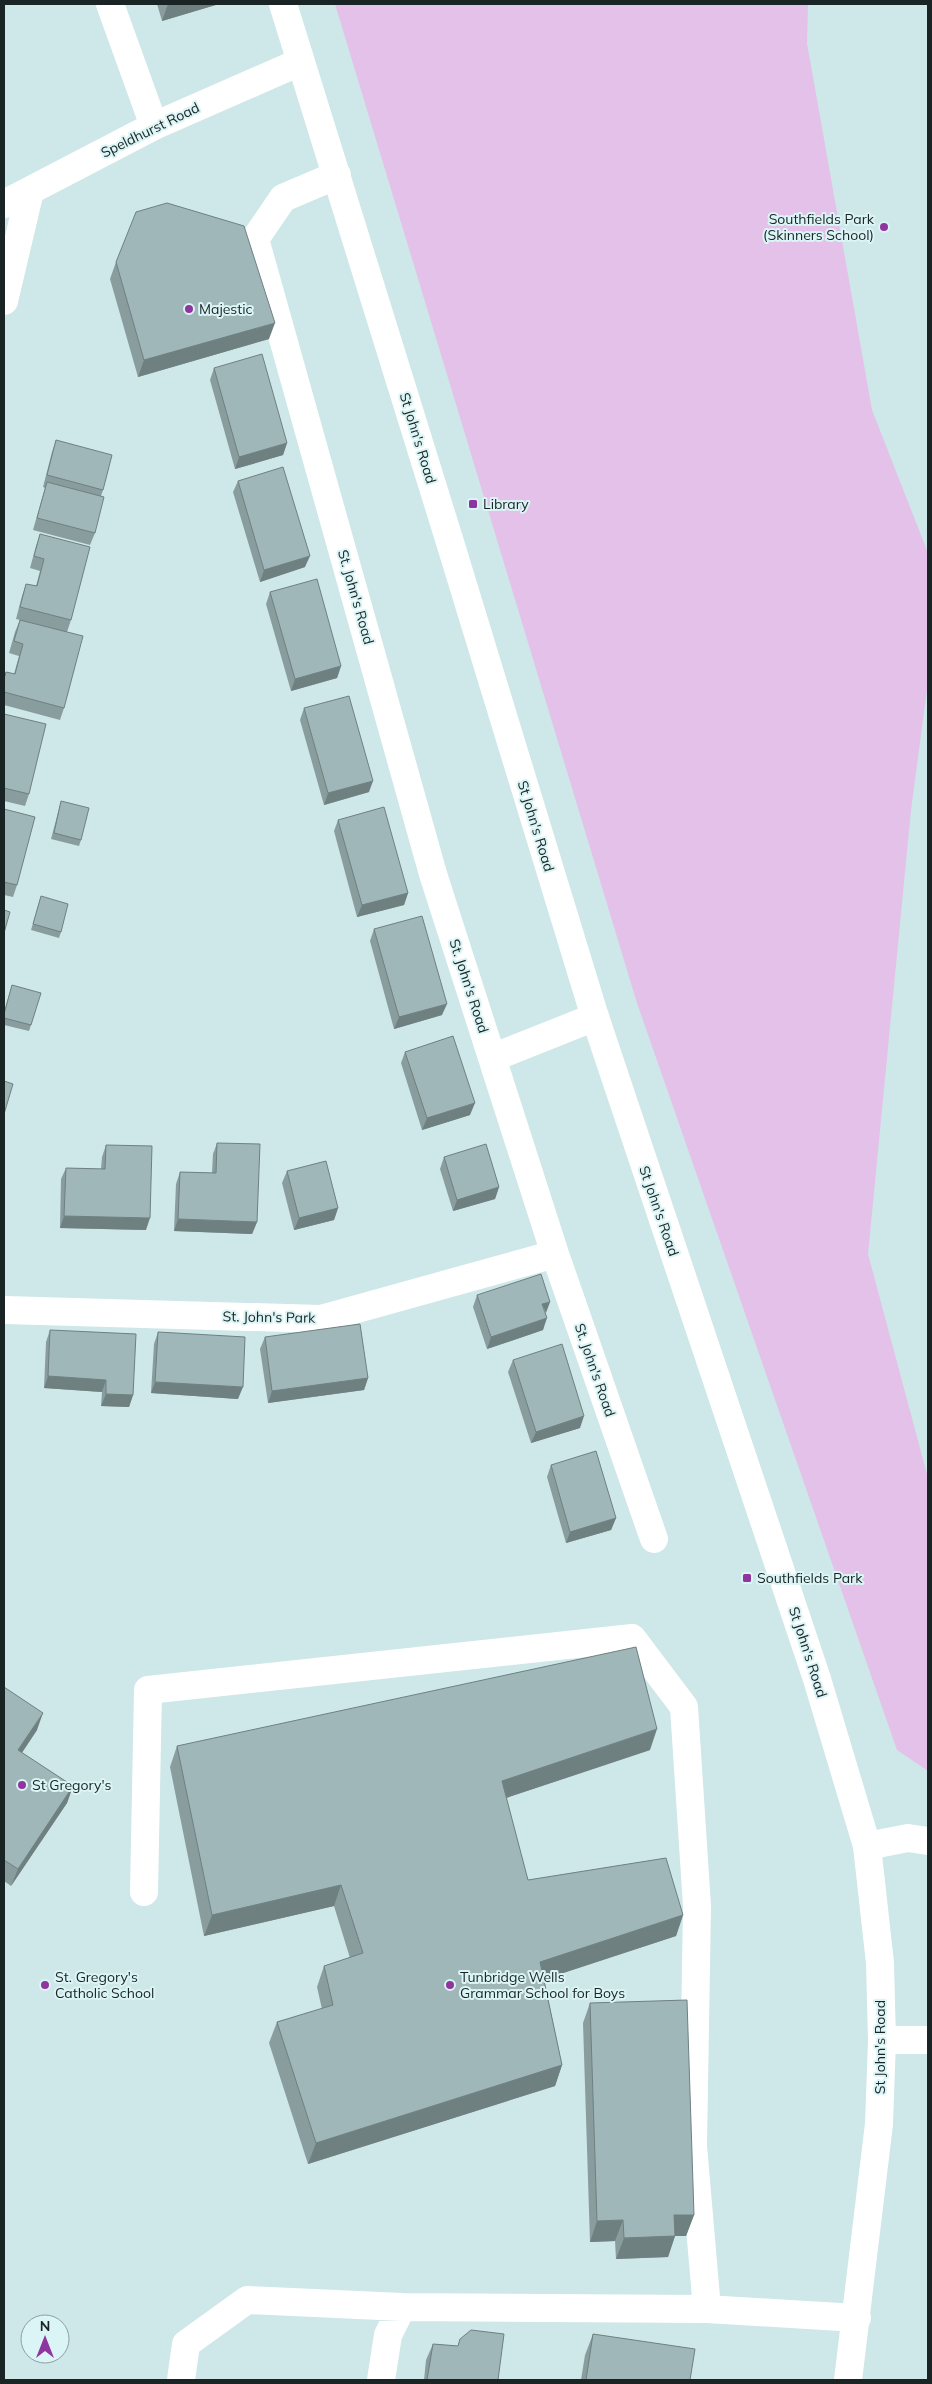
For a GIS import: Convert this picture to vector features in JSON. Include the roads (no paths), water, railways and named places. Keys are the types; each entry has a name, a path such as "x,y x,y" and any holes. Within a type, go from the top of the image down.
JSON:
{"main road":[{"path":"110,4 154,126"},
{"name":"St John's Road","path":"283,4 594,1017 817,1679 867,1846 880,1963 882,2040 879,2124 848,2380"},
{"name":"Speldhurst Road","path":"4,204 154,126 300,62"},
{"name":"St. John's Road","path":"337,175 283,198 255,239 433,874 555,1254 654,1539"},
{"path":"4,301 30,191"},
{"path":"492,1058 594,1017"},
{"name":"St. John's Park","path":"5,1310 321,1318 555,1254"},
{"path":"144,1892 148,1690 632,1638 684,1707 697,1906 693,2146 707,2309"},
{"path":"867,1846 908,1838 928,1841"},
{"path":"882,2040 928,2040"},
{"path":"181,2380 186,2344 247,2300 402,2307 707,2309 856,2318"},
{"path":"381,2380 388,2335 402,2307"}],"place":[{"name":"Southfields Park (Skinners School)","path":"884,227"},
{"name":"Majestic","path":"189,309"},
{"name":"Library","path":"473,504"},
{"name":"Southfields Park","path":"747,1578"},
{"name":"St Gregory's","path":"22,1785"},
{"name":"St. Gregory's Catholic School","path":"45,1985"},
{"name":"Tunbridge Wells Grammar School for Boys","path":"450,1985"}]}
